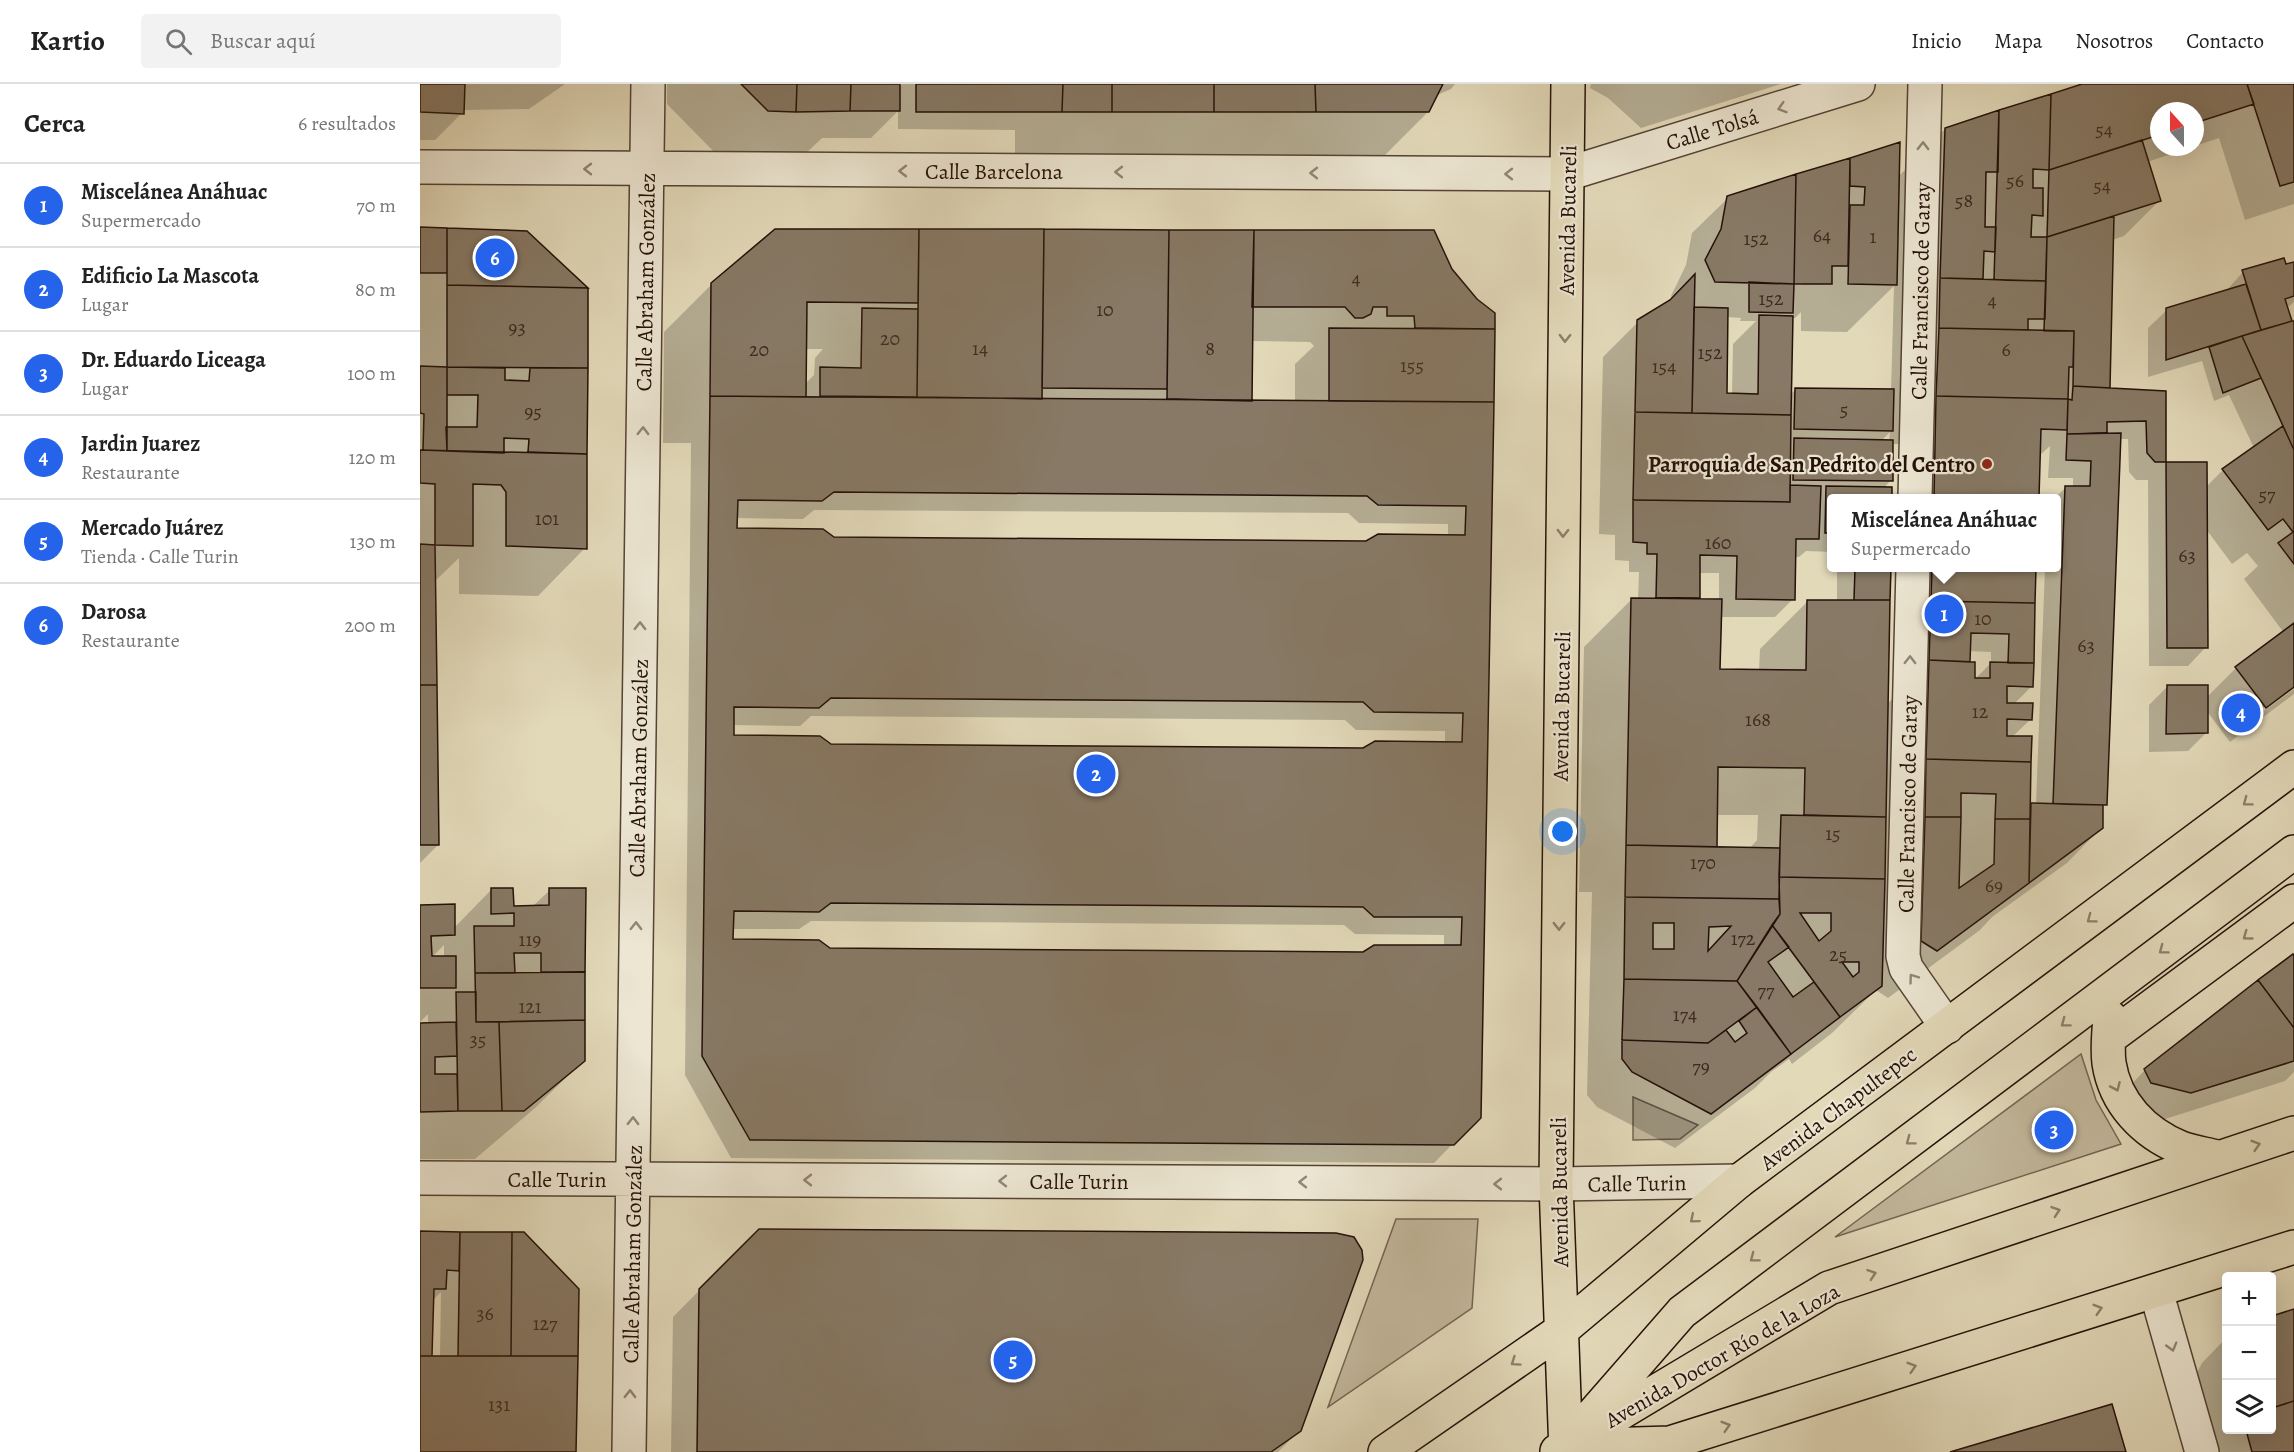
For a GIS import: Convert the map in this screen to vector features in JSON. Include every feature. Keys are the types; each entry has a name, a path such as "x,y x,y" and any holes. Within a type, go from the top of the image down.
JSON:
{"main road":[{"name":"Avenida Bucareli","path":"1562,1450 1563,1329 1556,1184 1568,84"},
{"name":"Avenida Chapultepec","path":"1385,1452 1563,1329 1739,1181 2294,767"},
{"path":"1562,1450 1682,1312 2294,852"},
{"path":"2109,1038 2294,901"},
{"path":"2112,988 2109,1061 2113,1081 2127,1110 2153,1132 2181,1148 2217,1157"},
{"name":"Avenida Doctor Río de la Loza","path":"1562,1450 1829,1288 2294,1133"},
{"name":"Avenida Doctor Río de la Loza","path":"1562,1450 1671,1448 2294,1247"}],"street":[{"name":"Calle Abraham González","path":"629,1452 648,84"},
{"name":"Calle Tolsá","path":"1567,174 1858,84"},
{"name":"Calle Francisco de Garay","path":"1914,494 1925,84"},
{"name":"Calle Barcelona","path":"420,167 1567,174"},
{"name":"Calle Francisco de Garay","path":"1913,572 1903,956 1906,968 1947,1027"},
{"name":"Calle Turin","path":"420,1178 1556,1184 1739,1181"},
{"path":"2156,1291 2202,1452"}],"shaded area":[{"path":"2081,1054 2096,1100 2121,1144 1835,1237"},
{"path":"1633,1097 1698,1125 1680,1139 1633,1140"},
{"path":"1396,1219 1478,1219 1472,1308 1328,1407"}],"building":[{"path":"420,84 465,84 464,114 420,112"},
{"path":"741,84 797,84 796,112 768,111"},
{"path":"797,84 851,84 850,111 796,112"},
{"path":"851,84 900,84 900,111 850,111"},
{"path":"916,84 1063,84 1062,112 916,112"},
{"path":"1063,84 1112,84 1112,112 1062,112"},
{"path":"1112,84 1214,84 1214,112 1112,112"},
{"path":"1214,84 1315,84 1316,112 1214,112"},
{"path":"1315,84 1443,84 1429,112 1316,112"},
{"path":"2082,84 2247,84 2254,104 2204,120 2204,102 2150,102 2150,138 2049,170 2051,94"},
{"path":"2247,84 2294,84 2294,182 2280,186"},
{"path":"2051,94 2049,170 2033,169 2033,188 2043,188 2043,216 2032,215 2031,237 2047,237 2046,281 1994,280 1999,110"},
{"path":"1999,110 1998,172 1986,172 1985,227 1996,227 1995,252 1984,251 1983,279 1940,278 1945,128"},
{"path":"2142,140 2161,201 2047,237 2049,170"},
{"path":"1900,142 1897,285 1848,284 1850,205 1864,205 1865,187 1850,186 1850,158"},
{"path":"1850,158 1848,266 1832,266 1832,284 1794,284 1796,174"},
{"path":"1796,174 1794,284 1715,282 1705,260 1721,229 1727,196"},
{"path":"2114,216 2110,388 2073,386 2074,331 2044,331 2047,237"},
{"path":"420,227 447,228 447,273 420,273"},
{"path":"447,228 527,231 588,288 447,285"},
{"path":"775,229 919,229 918,303 807,302 806,397 710,396 711,283"},
{"path":"919,229 1044,229 1042,399 917,397"},
{"path":"1044,229 1169,230 1167,389 1042,388"},
{"path":"1169,230 1254,230 1252,401 1167,399"},
{"path":"1254,230 1434,230 1452,269 1477,299 1495,313 1495,329 1415,328 1414,316 1387,316 1387,307 1373,307 1371,314 1363,318 1355,318 1345,307 1252,307"},
{"path":"2284,258 2286,264 2294,262 2294,296 2285,299 2292,321 2261,330 2242,270"},
{"path":"1695,274 1692,413 1635,412 1637,320 1670,300"},
{"path":"1940,278 2046,281 2045,319 2028,319 2028,330 1939,328"},
{"path":"1749,282 1794,284 1793,313 1749,312"},
{"path":"2246,284 2261,330 2166,360 2166,308"},
{"path":"447,285 588,288 588,368 447,367"},
{"path":"1694,307 1728,308 1727,393 1758,394 1759,315 1793,316 1791,415 1692,413"},
{"path":"862,308 918,309 917,397 820,396 820,367 861,368"},
{"path":"2294,321 2294,450 2242,336"},
{"path":"1329,328 1495,329 1494,402 1329,401"},
{"path":"1939,328 2074,331 2073,367 2069,367 2068,399 1936,396"},
{"path":"2242,336 2261,378 2223,393 2209,347"},
{"path":"420,366 447,367 447,451 423,450 424,414 420,413"},
{"path":"447,367 505,368 505,380 529,381 530,368 588,368 587,454 528,452 529,439 504,438 504,453 447,451 446,427 477,427 478,395 447,395"},
{"path":"2073,386 2166,391 2166,462 2155,462 2147,453 2146,421 2107,422 2107,433 2067,434 2068,399 2072,400"},
{"path":"1795,388 1894,389 1893,431 1794,429"},
{"path":"710,396 1494,402 1481,1118 1454,1145 750,1140 702,1056","holes":["834,492 1367,496 1378,505 1466,506 1465,535 1378,534 1366,541 834,537 823,529 737,528 738,500 822,501","831,698 1363,702 1374,712 1463,713 1462,742 1375,741 1363,748 831,744 820,736 734,735 734,707 819,708","831,903 1363,907 1374,917 1462,917 1461,945 1374,945 1363,952 830,948 819,940 733,939 734,911 819,912"]},
{"name":"Parroquia de San Pedrito del Centro","path":"1936,396 2068,399 2067,430 2041,429 2039,494 1934,494"},
{"path":"1635,412 1791,415 1790,502 1633,500"},
{"path":"2283,426 2294,450 2294,564 2278,543 2293,532 2283,519 2268,530 2222,469"},
{"path":"2121,433 2107,805 2053,804 2065,486 2090,486 2091,461 2066,460 2067,434"},
{"path":"1794,438 1893,440 1893,481 1793,480"},
{"path":"420,450 587,454 587,549 506,546 506,492 501,485 473,484 473,546 435,545 435,484 420,483"},
{"path":"2166,462 2207,462 2208,648 2167,648"},
{"path":"1790,485 1821,486 1819,539 1796,539 1795,600 1736,599 1737,556 1700,555 1700,598 1656,598 1657,554 1647,554 1647,543 1633,542 1633,500 1790,502"},
{"path":"1826,486 1892,487 1892,494 1827,494 1827,533 1825,533"},
{"path":"420,544 435,545 437,685 420,685"},
{"path":"1855,572 1891,572 1890,600 1854,600"},
{"path":"1932,572 2036,572 2035,603 1931,601"},
{"path":"1631,598 1722,599 1720,669 1806,670 1807,600 1890,600 1886,817 1804,815 1805,768 1718,767 1717,847 1626,845"},
{"path":"1931,601 2035,603 2034,663 2008,663 2009,634 1971,633 1970,662 1929,660"},
{"path":"2294,623 2294,687 2266,708 2235,667"},
{"path":"1929,660 1975,662 1975,678 1990,678 1990,662 2034,663 2033,687 2007,686 2007,703 2033,703 2032,720 2007,719 2007,736 2032,736 2031,762 1926,759"},
{"path":"420,685 437,685 439,845 420,845"},
{"path":"2167,685 2208,685 2208,733 2166,734"},
{"path":"1926,759 2031,762 2030,819 1995,819 1996,794 1961,793 1961,817 1925,817"},
{"path":"2031,803 2103,805 2103,828 2029,883"},
{"path":"1781,815 1886,817 1885,879 1779,877"},
{"path":"1925,817 1961,817 1959,888 1994,864 1995,819 2030,819 2029,883 1937,951 1921,941"},
{"path":"1626,845 1780,848 1779,899 1625,897"},
{"path":"1779,877 1885,879 1882,986 1840,1017 1772,925 1780,914","holes":["1800,913 1831,913 1831,931 1819,941","1842,962 1859,962 1859,972 1853,977"]},
{"path":"491,888 513,888 514,906 549,905 549,888 586,888 585,972 541,972 541,953 514,953 515,973 475,973 474,926 514,926 514,913 491,914"},
{"path":"1625,897 1779,899 1780,914 1737,981 1624,979","holes":["1653,923 1674,923 1674,949 1653,949","1731,926 1708,951 1709,927"]},
{"path":"455,904 455,935 431,936 432,956 456,956 456,988 420,988 420,905"},
{"path":"1772,925 1789,947 1768,962 1793,997 1814,982 1840,1017 1791,1054 1737,981"},
{"path":"2293,954 2294,956 2294,1028 2258,980"},
{"path":"585,972 585,1020 476,1022 475,973"},
{"path":"1624,979 1737,981 1757,1007 1708,1043 1622,1040"},
{"path":"2258,980 2294,1028 2294,1061 2191,1093 2151,1083 2144,1069"},
{"path":"456,992 476,992 476,1022 499,1022 502,1111 458,1111"},
{"path":"1757,1007 1791,1054 1711,1114 1632,1072 1622,1059 1622,1040 1708,1043 1726,1030 1735,1042 1747,1033 1739,1021"},
{"path":"585,1020 585,1061 524,1111 502,1111 499,1022"},
{"path":"456,1022 457,1056 435,1057 435,1074 457,1074 458,1111 420,1112 420,1023"},
{"path":"759,1229 1336,1233 1354,1237 1362,1250 1363,1260 1301,1431 1271,1452 697,1452 699,1289"},
{"path":"420,1231 460,1232 459,1271 447,1270 446,1289 434,1289 432,1356 420,1356"},
{"path":"460,1232 512,1232 511,1356 458,1356"},
{"path":"512,1232 524,1232 579,1289 578,1356 511,1356"},
{"path":"2294,1309 2294,1401 2276,1407 2276,1326 2276,1315"},
{"path":"420,1356 578,1356 576,1452 420,1452"},
{"path":"2294,1401 2294,1452 2252,1452 2247,1434 2276,1434 2276,1407"},
{"path":"2112,1404 2126,1452 1950,1452"}],"place":[{"name":"Darosa","path":"495,258"},
{"name":"Parroquia de San Pedrito del Centro","path":"1987,464"},
{"name":"Miscelánea Anáhuac","path":"1944,614"},
{"name":"Jardin Juarez","path":"2241,713"},
{"name":"Edificio La Mascota","path":"1096,774"},
{"name":"Dr. Eduardo Liceaga","path":"2054,1130"},
{"name":"Mercado Juárez","path":"1013,1360"}]}
